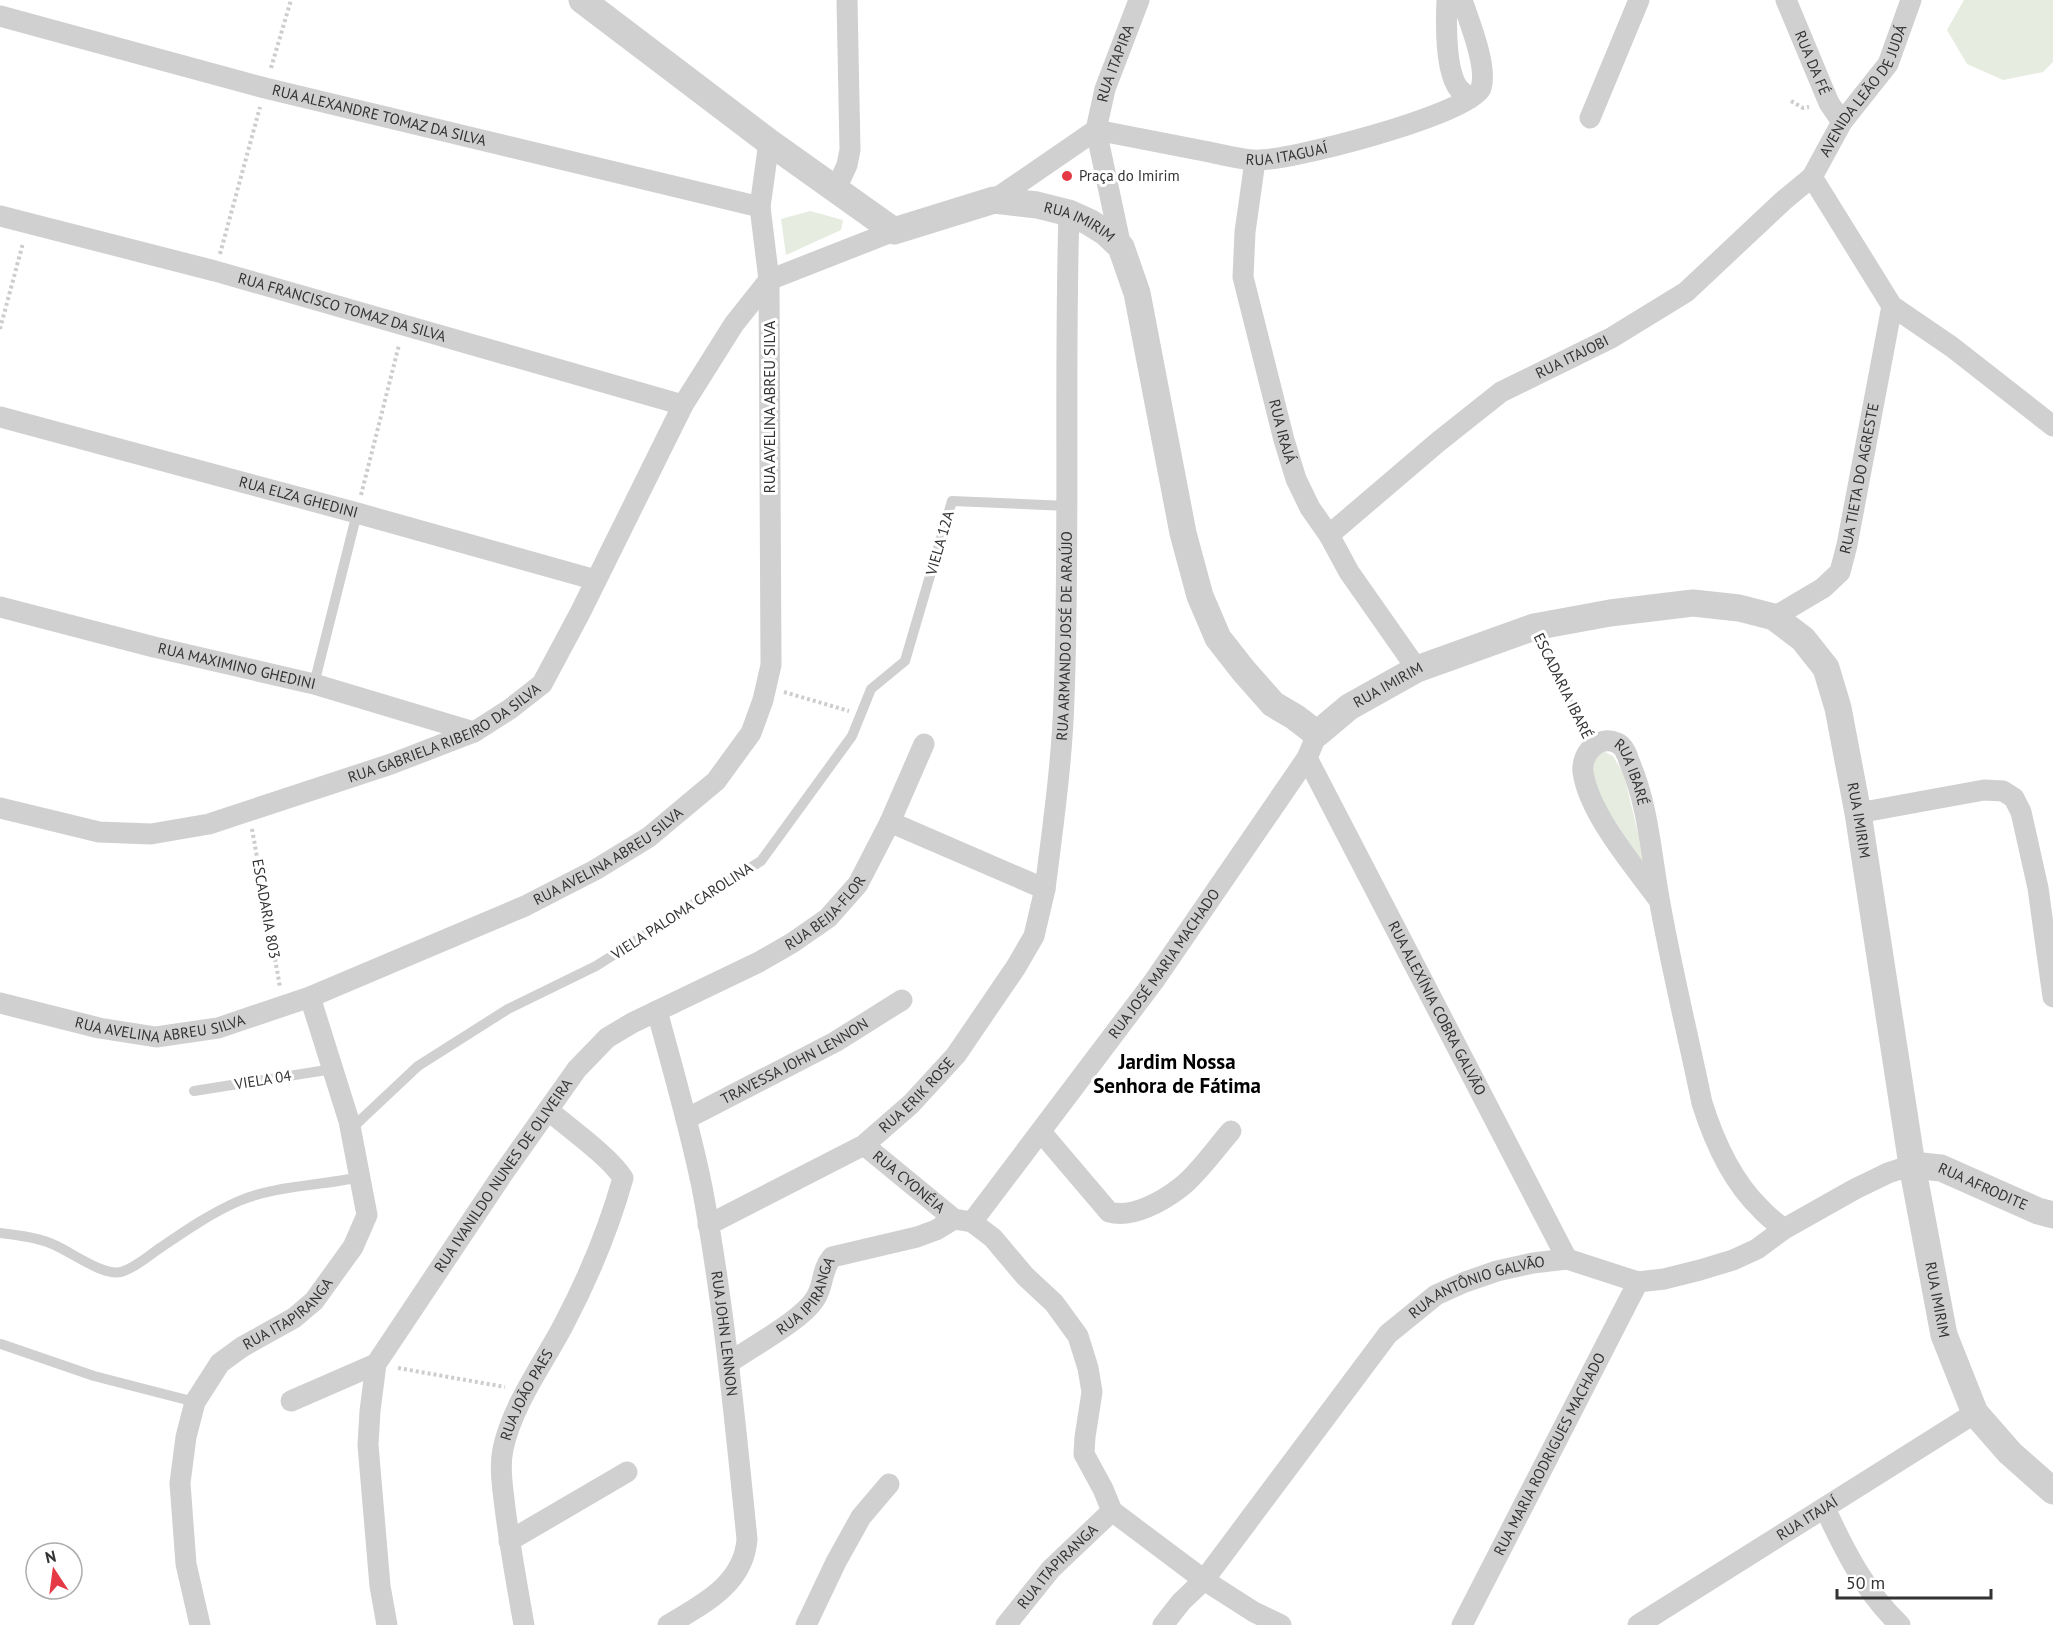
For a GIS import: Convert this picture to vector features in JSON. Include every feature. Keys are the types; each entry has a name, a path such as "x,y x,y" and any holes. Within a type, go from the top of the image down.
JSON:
{"street":[{"path":"582,0 769,142 894,231"},
{"path":"836,189 847,165 850,150 847,0"},
{"name":"RUA ITAPIRA","path":"1121,247 1096,130 1105,89 1139,0"},
{"path":"1447,0 1446,22 1452,69 1458,88 1470,98 1480,92 1483,81 1476,46 1462,0"},
{"path":"1590,118 1639,0"},
{"name":"RUA DA FÉ","path":"1786,0 1829,103 1842,122"},
{"name":"AVENIDA LEÃO DE JUDÁ","path":"1812,177 1842,122 1888,64 1911,0"},
{"name":"RUA ALEXANDRE TOMAZ DA SILVA","path":"0,16 265,88 760,207"},
{"name":"RUA ITAGUAÍ","path":"1096,130 1255,161 1324,149 1431,117 1456,108 1470,98"},
{"path":"769,280 894,231 994,200 1096,130"},
{"name":"RUA AVELINA ABREU SILVA","path":"0,1003 99,1028 156,1037 218,1028 310,997 525,906 595,870 649,837 716,781 751,734 771,665 769,280 760,207 769,142"},
{"name":"RUA IRAJÁ","path":"1255,161 1245,232 1243,277 1296,479 1310,508 1329,535 1350,572 1417,669"},
{"path":"1812,177 1892,306 1952,348 2053,426"},
{"name":"RUA ITAJOBI","path":"1329,535 1438,442 1502,392 1611,338 1686,292 1783,201 1812,177"},
{"name":"RUA IMIRIM","path":"994,200 1037,205 1069,213 1089,222 1121,247 1137,293 1183,533 1200,596 1218,638 1274,704 1295,717 1312,746 1349,707 1417,669 1534,627 1610,613 1693,603 1739,608 1774,617 1803,639 1826,668 1838,708 1858,813 1912,1165 1944,1335 1958,1374 1976,1413 2010,1453 2053,1491"},
{"name":"RUA ARMANDO JOSÉ DE ARAÚJO","path":"1045,889 1064,702 1066,283 1069,213"},
{"name":"RUA FRANCISCO TOMAZ DA SILVA","path":"0,216 215,271 683,405"},
{"name":"RUA GABRIELA RIBEIRO DA SILVA","path":"0,808 99,832 151,834 209,824 391,764 474,732 510,710 542,684 683,405 734,324 769,280"},
{"name":"RUA TIETA DO AGRESTE","path":"1774,617 1824,588 1840,572 1892,306"},
{"name":"RUA ELZA GHEDINI","path":"0,417 596,580"},
{"name":"RUA MAXIMINO GHEDINI","path":"0,608 314,684 474,732"},
{"name":"RUA IBARÉ","path":"1659,900 1599,815 1592,800 1583,772 1584,757 1593,745 1615,742 1623,747 1640,790 1659,900 1702,1103 1712,1135 1731,1170 1759,1208 1784,1230"},
{"name":"RUA BEIJA-FLOR","path":"657,1011 759,962 828,918 858,884 890,822 924,744"},
{"name":"RUA JOSÉ MARIA MACHADO","path":"963,1221 1041,1132 1154,981 1312,746"},
{"name":"RUA ALEXÍNIA COBRA GALVÃO","path":"1312,746 1567,1258"},
{"path":"1858,813 1984,790 2003,790 2014,798 2021,812 2045,887 2053,997"},
{"path":"890,822 1045,889"},
{"name":"RUA ERIK ROSE","path":"708,1225 864,1145 911,1104 956,1055 1016,967 1034,936 1045,889"},
{"name":"RUA ITAPIRANGA","path":"200,1625 186,1564 180,1483 186,1437 195,1402 220,1363 242,1347 294,1318 314,1301 353,1247 367,1215 351,1129 310,997"},
{"name":"TRAVESSA JOHN LENNON","path":"686,1119 835,1042 902,1000"},
{"name":"RUA IVANILDO NUNES DE OLIVEIRA","path":"376,1364 502,1175 577,1069 607,1038 657,1011"},
{"name":"RUA JOHN LENNON","path":"657,1011 686,1119 708,1225 729,1363 747,1539 747,1552 739,1570 726,1586 712,1598 668,1625"},
{"name":"RUA JOÃO PAES","path":"524,1625 509,1541 502,1478 503,1450 512,1420 565,1321 593,1262 623,1178 607,1160 548,1110"},
{"path":"1041,1132 1109,1212 1119,1215 1142,1210 1182,1187 1231,1131"},
{"name":"RUA CYONÉIA","path":"864,1145 963,1221"},
{"name":"RUA ANTÔNIO GALVÃO","path":"1163,1625 1181,1602 1204,1580 1388,1334 1436,1295 1465,1282 1533,1263 1567,1258 1638,1282 1664,1279 1733,1260 1757,1250 1784,1230 1855,1189 1888,1173 1912,1165"},
{"name":"RUA AFRODITE","path":"1912,1165 1941,1168 2038,1211 2053,1215"},
{"path":"963,1221 993,1238 1025,1276 1054,1302 1078,1336 1088,1368 1092,1392 1084,1454 1112,1511 1204,1580 1254,1612 1281,1625"},
{"name":"RUA IPIRANGA","path":"729,1363 798,1316 815,1300 823,1271 832,1257 917,1237 963,1221"},
{"name":"RUA MARIA RODRIGUES MACHADO","path":"1462,1625 1638,1282"},
{"path":"291,1401 376,1364"},
{"path":"376,1364 368,1445 380,1586 387,1625"},
{"name":"RUA ITAJAÍ","path":"1638,1625 1667,1618 1825,1508 1976,1413"},
{"path":"509,1541 627,1472"},
{"path":"806,1625 836,1562 861,1517 889,1485"},
{"path":"1825,1508 1865,1584 1900,1625"},
{"name":"RUA ITAPIRANGA","path":"1006,1625 1051,1569 1112,1511"}],"lane":[{"name":"VIELA 12A","path":"905,661 952,501 1066,506"},
{"path":"314,684 357,513"},
{"name":"VIELA PALOMA CAROLINA","path":"351,1129 418,1066 508,1009 596,966 760,861 852,736 871,689 905,661"},
{"name":"VIELA 04","path":"194,1091 333,1069"},
{"path":"0,1233 25,1236 50,1243 105,1271 120,1272 136,1265 210,1215 239,1201 268,1191 360,1177"},
{"path":"1,1344 94,1376 195,1402"}],"path":[{"path":"215,271 291,0"},
{"path":"1791,101 1803,108"},
{"path":"0,329 28,224"},
{"path":"357,513 403,325"},
{"name":"ESCADARIA IBARÉ","path":"1534,627 1593,745"},
{"path":"766,687 861,714"},
{"name":"ESCADARIA 803","path":"249,812 284,1005"},
{"path":"376,1364 526,1391"}],"shaded area":[{"path":"1964,0 2053,0 2053,62 2043,72 2003,80 1967,64 1947,30"},
{"path":"810,211 843,220 841,230 786,255 781,219"},
{"path":"1603,751 1613,756 1624,775 1646,866 1611,820 1597,794 1590,760"}],"place":[{"name":"Praça do Imirim","path":"1067,176"}],"district":[{"name":"Jardim Nossa Senhora de Fátima","path":"1177,1074"}]}
